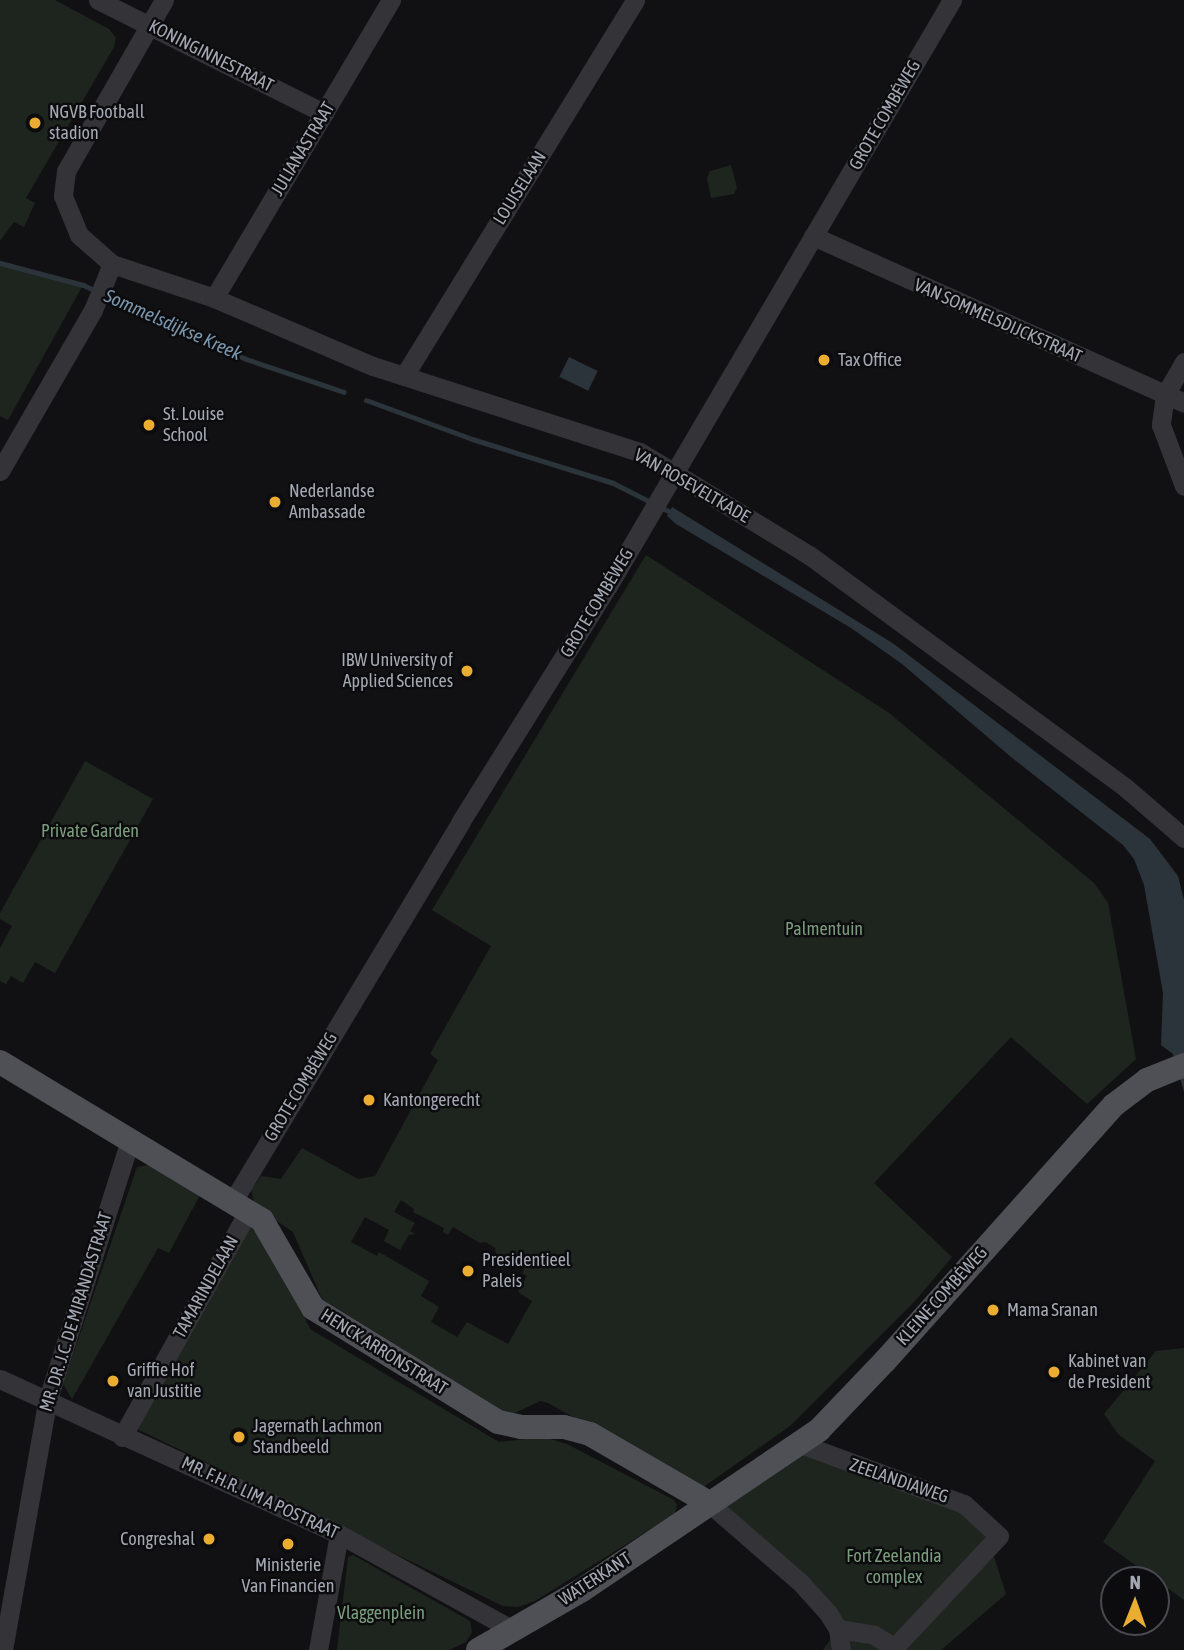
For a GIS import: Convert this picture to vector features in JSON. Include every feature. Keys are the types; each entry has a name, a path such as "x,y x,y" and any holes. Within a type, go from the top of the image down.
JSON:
{"main road":[{"name":"HENCK ARRONSTRAAT","path":"0,1062 129,1143 241,1205 262,1220 279,1245 313,1308 498,1422 521,1427 564,1427 590,1434 709,1503"},
{"name":"KLEINE COMBÉWEG","path":"709,1503 819,1430 885,1361 1114,1105 1173,1069"},
{"name":"WATERKANT","path":"478,1650 582,1590 709,1503"}],"street":[{"name":"KONINGINNESTRAAT","path":"98,0 324,113"},
{"path":"149,24 163,0"},
{"name":"JULIANASTRAAT","path":"214,298 391,0"},
{"name":"LOUISELAAN","path":"404,376 635,0"},
{"name":"GROTE COMBÉWEG","path":"241,1205 952,0"},
{"name":"VAN ROSEVELTKADE","path":"149,24 66,171 63,196 68,214 79,235 111,269 214,298 373,366 640,452 671,479 809,555 919,633 1126,788 1184,838"},
{"name":"VAN SOMMELSDIJCKSTRAAT","path":"813,236 1184,403"},
{"path":"0,471 93,310 111,269"},
{"path":"1184,362 1165,395 1161,425 1184,486"},
{"name":"MR. DR. J.C. DE MIRANDASTRAAT","path":"4,1650 47,1402 129,1143"},
{"name":"TAMARINDELAAN","path":"122,1437 241,1205"},
{"name":"MR. F.H.R. LIM A POSTRAAT","path":"0,1378 122,1437 215,1475 339,1534 513,1630"},
{"name":"ZEELANDIAWEG","path":"801,1444 964,1504 999,1536 893,1649"},
{"path":"709,1503 800,1582 828,1613 838,1629 841,1650"},
{"path":"318,1650 339,1534"},
{"path":"838,1629 874,1635 893,1649"}],"green space":[{"name":"NGVB Football stadion","path":"0,0 55,0 109,29 116,38 114,47 26,198 35,203 24,227 14,222 0,241"},
{"path":"731,165 737,188 734,194 711,198 707,178 710,171"},
{"path":"0,263 83,285 8,420 0,416"},
{"name":"Palmentuin","path":"646,555 889,713 1094,883 1108,903 1136,1059 1087,1104 1011,1037 874,1183 952,1257 916,1300 790,1426 702,1488 548,1403 540,1401 515,1413 505,1412 322,1299 293,1232 255,1206 251,1190 261,1176 281,1179 302,1148 358,1179 375,1176 438,1060 430,1054 491,946 432,910","holes":["401,1200 414,1209 413,1212 444,1228 443,1232 448,1235 453,1227 480,1243 486,1242 495,1248 496,1254 524,1269 522,1273 527,1276 518,1292 532,1301 508,1344 467,1322 457,1337 431,1322 439,1307 421,1296 429,1281 379,1252 377,1256 351,1242 365,1217 389,1230 384,1241 400,1250 409,1235 415,1234 410,1231 415,1223 394,1212"]},
{"name":"Private Garden","path":"85,761 153,799 55,973 35,962 23,983 11,976 6,984 0,981 0,948 12,926 0,919 0,913"},
{"path":"154,1164 201,1193 169,1253 158,1248 72,1399 63,1384 137,1167"},
{"path":"250,1221 274,1251 310,1329 499,1442 543,1437 567,1444 674,1500 677,1505 675,1514 535,1601 518,1607 503,1606 131,1426"},
{"path":"1184,1348 1184,1600 1170,1590 1170,1566 1137,1566 1103,1542 1155,1461 1118,1434 1104,1414 1156,1351"},
{"name":"Fort Zeelandia complex","path":"801,1444 969,1508 983,1523 1006,1594 941,1650 823,1650 838,1629 709,1503"},
{"name":"Vlaggenplein","path":"353,1555 470,1621 472,1632 466,1642 449,1650 337,1650 348,1557"}],"shaded area":[{"path":"569,357 598,371 588,391 559,377"},
{"path":"672,507 894,644 1150,839 1178,876 1184,900 1184,1092 1173,1054 1161,1045 1163,993 1144,885 1134,859 1123,845 1011,757 902,664 851,628 676,524 667,516"}],"waterway":[{"name":"Sommelsdijkse Kreek","path":"0,263 83,285 246,359 344,392"},
{"path":"366,400 472,439 613,483 674,514"}],"place":[{"name":"NGVB Football stadion","path":"35,123"},
{"name":"Tax Office","path":"824,360"},
{"name":"St. Louise School","path":"149,425"},
{"name":"Nederlandse Ambassade","path":"275,502"},
{"name":"IBW University of Applied Sciences","path":"467,671"},
{"name":"Kantongerecht","path":"369,1100"},
{"name":"Presidentieel Paleis","path":"468,1271"},
{"name":"Mama Sranan","path":"993,1310"},
{"name":"Kabinet van de President","path":"1054,1372"},
{"name":"Griffie Hof van Justitie","path":"113,1381"},
{"name":"Jagernath Lachmon Standbeeld","path":"239,1437"},
{"name":"Congreshal","path":"209,1539"},
{"name":"Ministerie Van Financien","path":"288,1544"}]}
